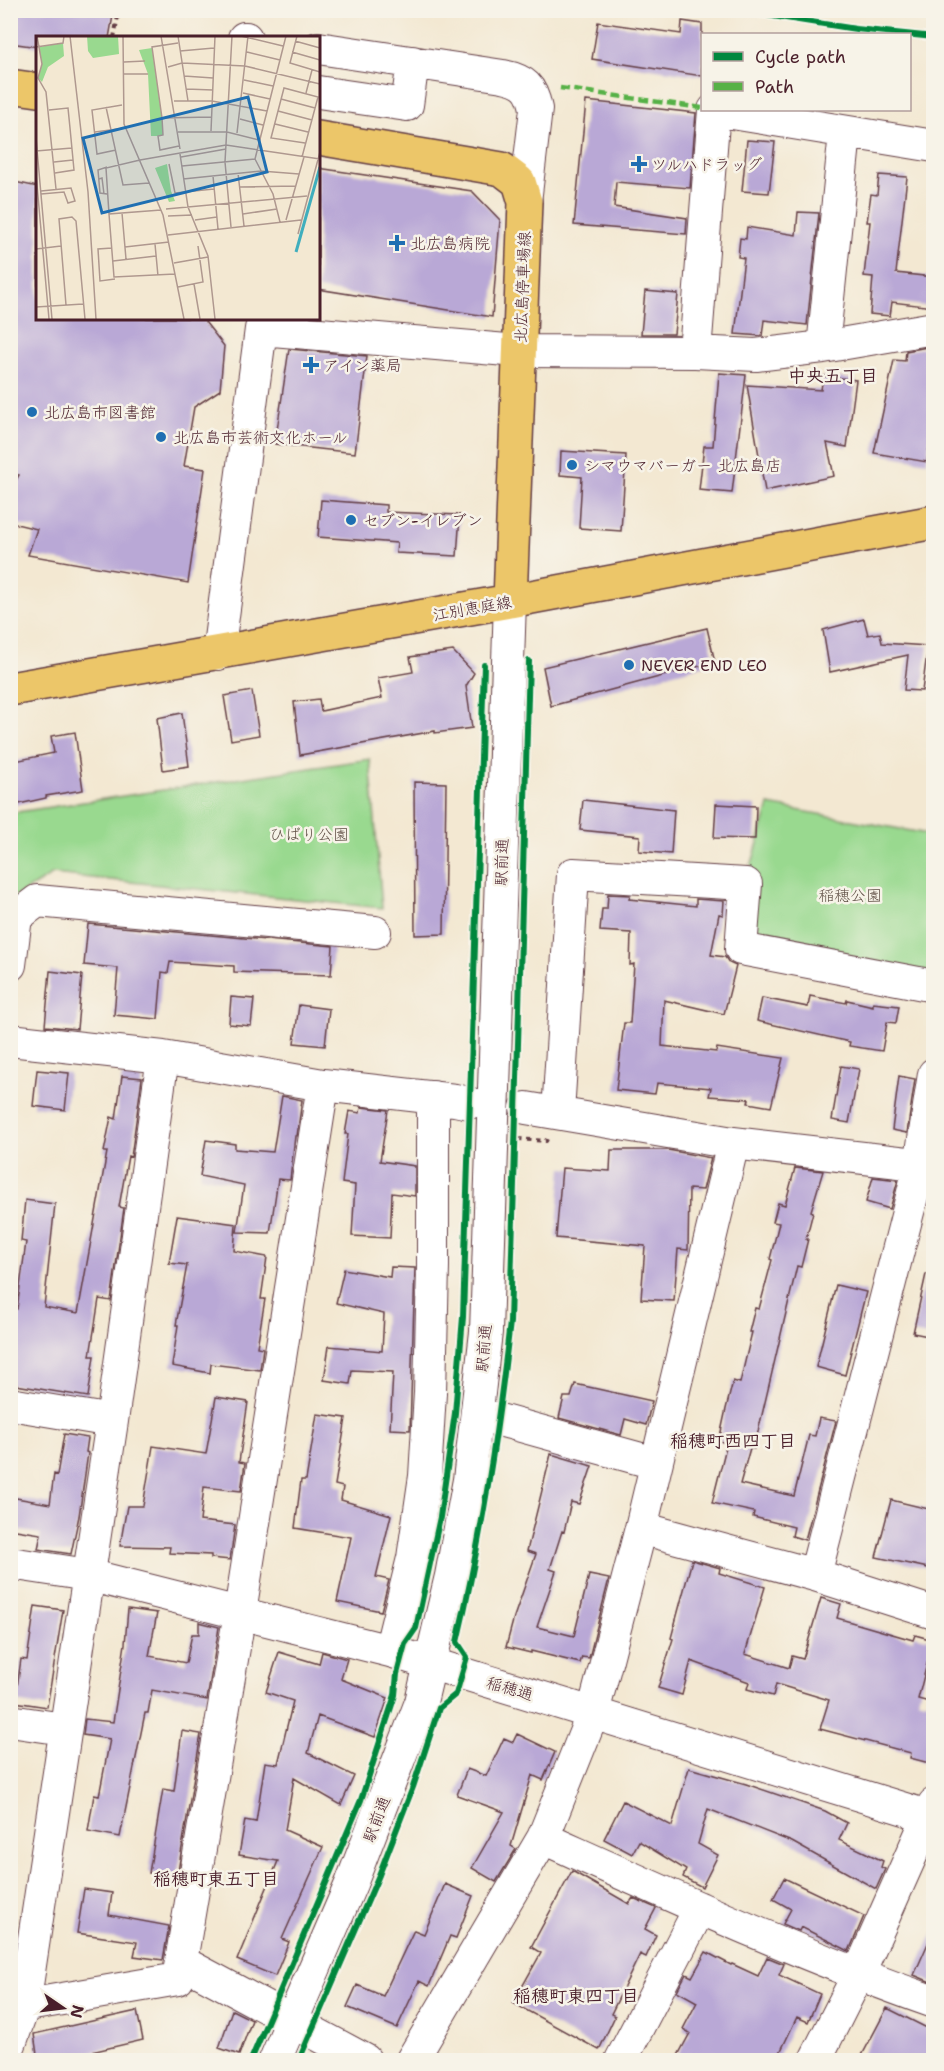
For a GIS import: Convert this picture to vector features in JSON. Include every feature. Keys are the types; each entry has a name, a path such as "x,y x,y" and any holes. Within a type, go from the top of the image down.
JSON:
{"main road":[{"path":"10,86 36,90"},
{"name":"北広島停車場線","path":"320,138 502,169 519,182 525,202 510,601"},
{"name":"江別恵庭線","path":"10,689 218,654 933,522"}],"street":[{"path":"320,48 517,79 528,87 534,98 536,109 525,202"},
{"path":"320,92 406,105 413,62"},
{"path":"695,352 714,111"},
{"path":"720,111 933,146"},
{"path":"823,346 845,133"},
{"path":"218,654 261,329 519,351 695,352 756,355 933,328"},
{"name":"駅前通","path":"275,2061 355,1874 421,1702 451,1576 469,1480 486,1332 510,601"},
{"path":"558,1113 573,874 746,884 741,949 933,986"},
{"path":"10,965 16,917 38,901 375,932"},
{"path":"10,1040 162,1057 323,1085 469,1103"},
{"path":"10,2043 64,1729 112,1421 162,1057"},
{"path":"815,1575 927,1166 933,1074"},
{"path":"17,2007 178,1979 240,1612 323,1085"},
{"path":"390,1651 412,1558 425,1476 431,1359 433,1097"},
{"path":"521,1117 558,1113 733,1143 927,1166"},
{"path":"412,2061 543,1838 593,1713 641,1528 733,1143"},
{"path":"10,1404 112,1421"},
{"path":"478,1414 655,1463"},
{"path":"641,1528 815,1575 933,1612"},
{"name":"稲穂通","path":"10,1563 88,1575 390,1651 430,1665 932,1813"},
{"path":"10,1722 64,1729"},
{"path":"815,2061 858,1975 932,1813"},
{"path":"543,1838 858,1975 933,2002"},
{"path":"621,2061 700,1908"},
{"path":"182,1962 365,2061"}],"path":[{"path":"114,36 119,10"},
{"path":"514,1150 521,1117"}],"green space":[{"name":"ひばり公園","path":"370,759 382,908 53,874 17,896 11,896 11,813"},
{"name":"稲穂公園","path":"769,805 933,835 933,986 741,949 746,884"}],"building":[{"path":"10,10 114,10 109,36 36,36 36,47 10,43"},
{"path":"682,21 702,24 701,76 592,59 598,22 681,34"},
{"path":"586,101 696,113 690,188 616,182 614,207 687,218 686,234 574,225"},
{"path":"747,140 775,142 769,193 742,191"},
{"path":"320,168 472,191 500,220 492,317 320,289"},
{"path":"879,175 907,177 896,273 933,277 933,307 892,302 890,316 870,314 873,277 864,276 870,222 867,222 871,194 877,195"},
{"path":"10,181 36,187 36,320 204,320 224,346 220,390 194,407 184,466 205,469 188,583 28,555 37,529 12,523 10,491 19,475 10,473"},
{"path":"798,212 819,213 807,325 764,320 762,336 735,334 744,258 738,257 740,238 746,239 747,227 796,235"},
{"path":"645,291 678,294 674,334 641,334"},
{"path":"933,346 933,413 927,462 874,453 894,360 905,361 906,351"},
{"path":"289,349 367,356 355,453 275,444"},
{"path":"719,373 746,375 732,493 699,490 704,446 713,446"},
{"path":"823,376 856,380 847,447 827,443 834,476 765,491 747,385 821,390"},
{"path":"561,451 626,455 621,531 579,528 582,477 560,475"},
{"path":"321,500 386,505 386,512 460,515 457,556 396,553 397,543 318,537"},
{"path":"864,619 868,635 880,633 882,643 928,646 922,691 904,690 908,655 830,672 823,630"},
{"name":"NEVER END LEO","path":"707,628 715,662 551,706 543,667"},
{"path":"453,651 474,673 466,686 472,728 435,733 435,731 300,755 294,702 319,699 321,711 382,698 378,678 413,672 410,657"},
{"path":"252,691 259,735 231,740 224,696"},
{"path":"182,713 189,766 163,770 157,718"},
{"path":"75,732 83,790 46,796 46,798 10,806 10,762 54,753 51,736"},
{"path":"414,782 446,783 444,934 415,935"},
{"path":"583,800 674,810 671,854 639,851 640,836 580,830"},
{"path":"716,804 756,806 755,839 714,838"},
{"path":"608,894 630,895 629,899 696,906 696,899 724,901 723,915 719,914 711,955 725,957 729,963 736,966 724,1014 664,1000 662,1046 716,1052 717,1048 783,1058 771,1107 748,1103 749,1099 709,1096 711,1088 657,1083 655,1094 616,1090 624,1023 630,1023 634,964 630,965 631,933 600,931 602,909 607,909"},
{"path":"88,924 333,946 331,975 234,972 234,966 170,962 168,973 162,972 158,1019 114,1015 118,968 84,965"},
{"path":"50,971 82,975 77,1029 45,1026"},
{"path":"810,996 846,1003 847,1000 873,1006 873,1003 899,1006 896,1023 887,1022 882,1051 849,1046 850,1042 757,1021 762,998 808,1007"},
{"path":"231,997 254,999 251,1026 229,1024"},
{"path":"299,1005 329,1009 325,1046 294,1043"},
{"path":"841,1066 859,1069 849,1123 832,1120"},
{"path":"37,1070 69,1073 65,1110 33,1106"},
{"path":"122,1076 142,1078 131,1157 128,1156 119,1207 124,1208 111,1301 99,1299 90,1356 94,1356 88,1397 10,1384 10,1328 14,1309 17,1309 26,1242 21,1241 25,1200 55,1204 44,1307 78,1313 107,1152 104,1152 111,1117 116,1119"},
{"path":"899,1076 915,1079 907,1133 892,1130"},
{"path":"282,1096 302,1100 290,1180 278,1179 270,1233 237,1232 244,1185 200,1176 206,1140 235,1144 235,1149 273,1152"},
{"path":"361,1107 388,1110 380,1161 415,1166 415,1196 392,1193 390,1238 352,1236 355,1185 342,1183 348,1134 345,1134 349,1111 360,1113"},
{"path":"611,1150 668,1150 711,1158 703,1190 689,1189 688,1250 678,1249 674,1301 641,1299 645,1246 556,1238 562,1168 610,1171"},
{"path":"795,1168 823,1171 811,1211 813,1212 801,1267 797,1266 754,1449 750,1448 740,1484 794,1496 809,1435 815,1436 819,1418 836,1421 805,1540 792,1536 794,1527 753,1517 754,1512 712,1503 727,1443 719,1441 726,1409 733,1381 740,1383 755,1308 759,1309 772,1260 770,1259 779,1223 773,1222 778,1203 785,1205"},
{"path":"873,1177 898,1180 890,1209 866,1202"},
{"path":"177,1216 236,1224 234,1251 267,1257 261,1299 265,1299 257,1347 263,1348 260,1370 211,1364 210,1373 172,1366 178,1325 176,1325 187,1265 169,1263"},
{"path":"391,1267 415,1268 410,1430 390,1429 393,1372 352,1370 350,1384 324,1380 329,1346 382,1351 384,1314 336,1303 344,1269 390,1277"},
{"path":"926,1274 933,1275 933,1337 913,1333"},
{"path":"836,1285 866,1292 845,1375 816,1367"},
{"path":"575,1384 652,1401 646,1425 625,1419 621,1435 559,1418 564,1397 571,1397"},
{"path":"216,1397 248,1402 239,1462 245,1463 241,1491 204,1487 200,1521 235,1525 230,1560 211,1558 211,1555 169,1553 170,1547 120,1546 127,1506 143,1506 153,1446 206,1454"},
{"path":"317,1414 346,1418 335,1485 343,1487 341,1500 391,1515 376,1577 389,1580 381,1611 337,1602 351,1537 295,1528 301,1480 306,1480"},
{"path":"64,1434 88,1438 79,1516 71,1554 38,1549 41,1534 10,1529 10,1497 50,1504 54,1474 57,1475"},
{"path":"551,1454 592,1466 579,1504 571,1502 564,1532 562,1531 550,1569 556,1571 537,1627 574,1636 589,1575 609,1579 589,1658 582,1657 580,1663 506,1647 536,1554 527,1551"},
{"path":"891,1500 933,1510 933,1569 876,1557"},
{"path":"692,1560 720,1568 719,1573 765,1587 745,1654 789,1668 792,1656 803,1659 821,1598 841,1604 837,1618 913,1640 915,1635 933,1640 918,1699 933,1703 933,1764 910,1758 911,1753 820,1729 829,1700 776,1684 773,1696 747,1689 749,1682 691,1661 682,1695 658,1688 673,1639 671,1638"},
{"path":"35,1606 63,1610 47,1707 15,1702 21,1659 27,1660"},
{"path":"128,1609 157,1613 149,1656 186,1663 192,1634 199,1634 199,1622 219,1627 207,1700 152,1690 148,1713 145,1713 120,1837 88,1831 94,1795 99,1796 110,1739 83,1735 85,1719 113,1722"},
{"path":"279,1652 319,1664 322,1652 347,1659 341,1679 388,1698 375,1737 318,1716 308,1753 354,1776 341,1805 294,1778 285,1830 323,1847 282,1939 289,1942 275,1976 237,1960 278,1861 239,1855 245,1820 256,1822 265,1762 278,1764 293,1701 266,1692"},
{"path":"182,1731 201,1734 177,1877 149,1873 163,1789 174,1791"},
{"path":"517,1734 555,1752 543,1780 532,1775 511,1846 516,1849 496,1882 472,1868 504,1812 457,1795 467,1769 486,1776 504,1738 513,1742"},
{"path":"689,1768 746,1784 825,1811 847,1823 839,1840 883,1861 881,1867 885,1869 876,1889 792,1842 708,1809 698,1844 718,1855 702,1887 683,1877 686,1870 639,1841 632,1854 604,1839 623,1801 672,1826"},
{"path":"572,1871 629,1904 633,1898 656,1908 645,1929 656,1935 646,1957 640,1954 611,2014 615,2016 599,2050 513,2003 541,1953 531,1947"},
{"path":"784,1878 864,1916 849,1951 801,1927 799,1931 783,1924 791,1909 773,1899"},
{"path":"445,1884 473,1896 456,1938 450,1936 429,1986 419,1981 397,2028 347,2007 357,1985 383,1996 414,1930 424,1934"},
{"path":"84,1889 112,1893 109,1915 169,1926 163,1960 134,1956 137,1942 77,1933"},
{"path":"933,1932 933,1983 914,1975"},
{"path":"706,1952 758,1976 767,1957 784,1964 779,1975 820,1994 808,2022 797,2017 776,2061 675,2061 690,2033 683,2029 697,2002 677,1991 686,1974 692,1977"},
{"path":"887,2008 933,2031 933,2061 859,2061"},
{"path":"232,2010 252,2020 239,2055 219,2048"},
{"path":"137,2011 143,2040 53,2061 38,2061 34,2034"}],"marked path":[{"path":"560,88 701,108"}],"cycle path":[{"path":"734,10 895,33"},
{"path":"911,35 934,37"},
{"path":"299,2060 379,1875 413,1787 439,1708 456,1694 467,1657 457,1642 488,1483 510,1322 529,661"},
{"path":"251,2060 361,1800 395,1695 397,1674 405,1644 416,1628 440,1517 455,1413 463,1317 484,665"}],"place":[{"name":"ツルハドラッグ","path":"639,164"},
{"name":"北広島病院","path":"397,243"},
{"name":"アイン薬局","path":"311,365"},
{"name":"北広島市図書館","path":"32,412"},
{"name":"北広島市芸術文化ホール","path":"161,437"},
{"name":"シマウマバーガー 北広島店","path":"572,465"},
{"name":"セブン-イレブン","path":"351,520"},
{"name":"NEVER END LEO","path":"629,665"}],"district":[{"name":"中央五丁目","path":"833,376"},
{"name":"稲穂町西四丁目","path":"733,1441"},
{"name":"稲穂町東五丁目","path":"216,1879"},
{"name":"稲穂町東四丁目","path":"576,1996"}]}
